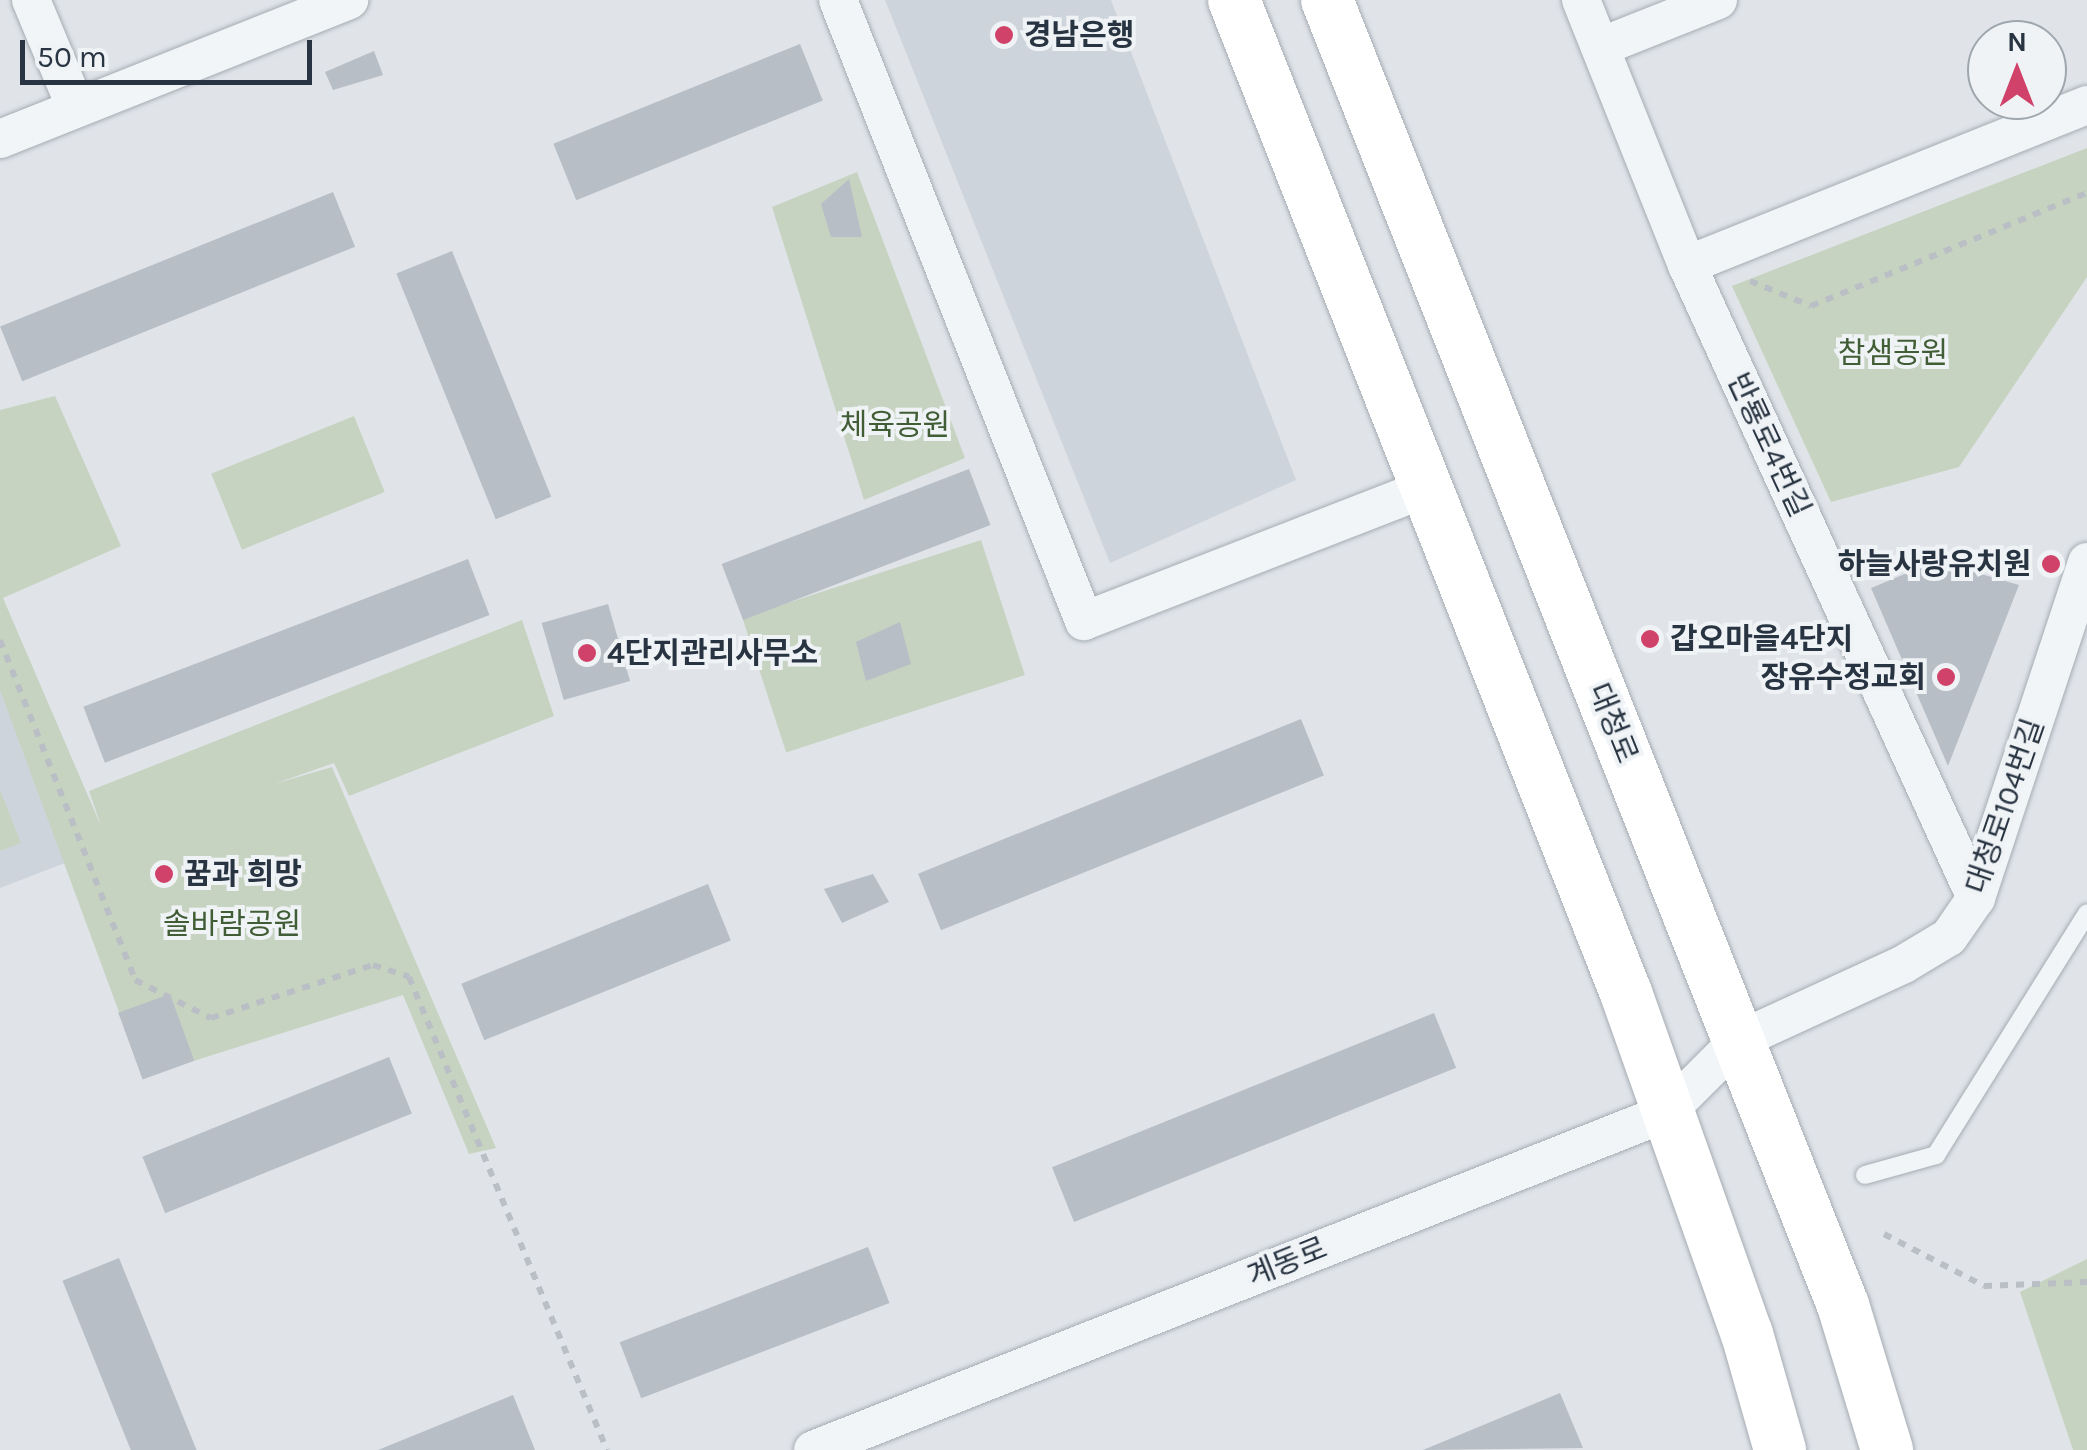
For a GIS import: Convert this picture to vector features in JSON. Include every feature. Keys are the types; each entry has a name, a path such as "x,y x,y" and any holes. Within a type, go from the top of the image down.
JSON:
{"main road":[{"path":"1234,0 1626,993 1747,1334 1780,1450"},
{"name":"대청로","path":"1327,0 1843,1305 1887,1450"}],"street":[{"path":"31,0 76,108"},
{"path":"0,139 349,0"},
{"path":"838,0 1084,621 1429,487"},
{"name":"반룡로4번길","path":"1581,0 1688,265 1976,898"},
{"path":"1600,47 1718,0"},
{"path":"1688,265 2087,105"},
{"name":"대청로104번길","path":"1739,1040 1904,964 1949,938 1976,898 2087,562"},
{"name":"계동로","path":"812,1450 1666,1112 1739,1040"}],"lane":[{"path":"1865,1176 1936,1155 2087,913"}],"path":[{"path":"1812,306 2087,193"},
{"path":"0,640 135,980 211,1018 373,965 409,977 607,1450"},
{"path":"1884,1234 1984,1286 2087,1282"}],"shaded area":[{"path":"885,0 1111,0 1296,480 1110,563"},
{"path":"0,688 65,863 0,888"}],"green space":[{"name":"참샘공원","path":"2087,148 2087,277 1959,467 1831,502 1732,286"},
{"name":"체육공원","path":"857,172 965,458 864,500 772,207"},
{"name":"솔바람공원","path":"55,396 121,546 3,598 101,826 89,791 522,620 554,716 349,796 334,763 274,784 332,767 496,1148 469,1154 403,995 143,1077 0,690 0,410"},
{"path":"354,416 385,492 242,550 211,474"},
{"path":"981,540 1025,675 786,753 742,618"},
{"path":"0,790 21,843 0,851"},
{"path":"2087,1259 2087,1450 2073,1450 2020,1292"}],"building":[{"path":"800,44 823,101 576,200 553,144"},
{"path":"374,51 383,75 333,90 325,72"},
{"path":"849,179 862,237 831,237 821,204"},
{"path":"333,192 355,247 22,381 0,326"},
{"path":"452,251 551,497 496,519 396,273"},
{"path":"969,469 991,525 743,620 722,564"},
{"path":"468,559 490,615 105,763 83,707"},
{"name":"장유수정교회","path":"1936,561 2019,585 1948,766 1871,588"},
{"name":"4단지관리사무소","path":"608,604 630,681 564,700 542,623"},
{"path":"900,622 911,664 866,681 856,642"},
{"path":"1301,719 1324,776 941,930 918,874"},
{"path":"873,874 889,902 842,923 824,889"},
{"path":"708,884 731,941 484,1040 461,984"},
{"path":"170,994 194,1061 143,1080 118,1013"},
{"path":"1434,1013 1456,1068 1074,1222 1052,1167"},
{"path":"389,1057 412,1114 165,1213 142,1157"},
{"path":"868,1247 890,1303 641,1398 620,1342"},
{"path":"119,1258 197,1450 131,1450 62,1281"},
{"path":"1560,1393 1583,1448 1423,1450"},
{"path":"513,1395 535,1450 378,1450"}],"place":[{"name":"경남은행","path":"1004,35"},
{"name":"하늘사랑유치원","path":"2051,564"},
{"name":"갑오마을4단지","path":"1650,639"},
{"name":"4단지관리사무소","path":"587,653"},
{"name":"장유수정교회","path":"1946,677"},
{"name":"꿈과 희망","path":"164,874"}]}
